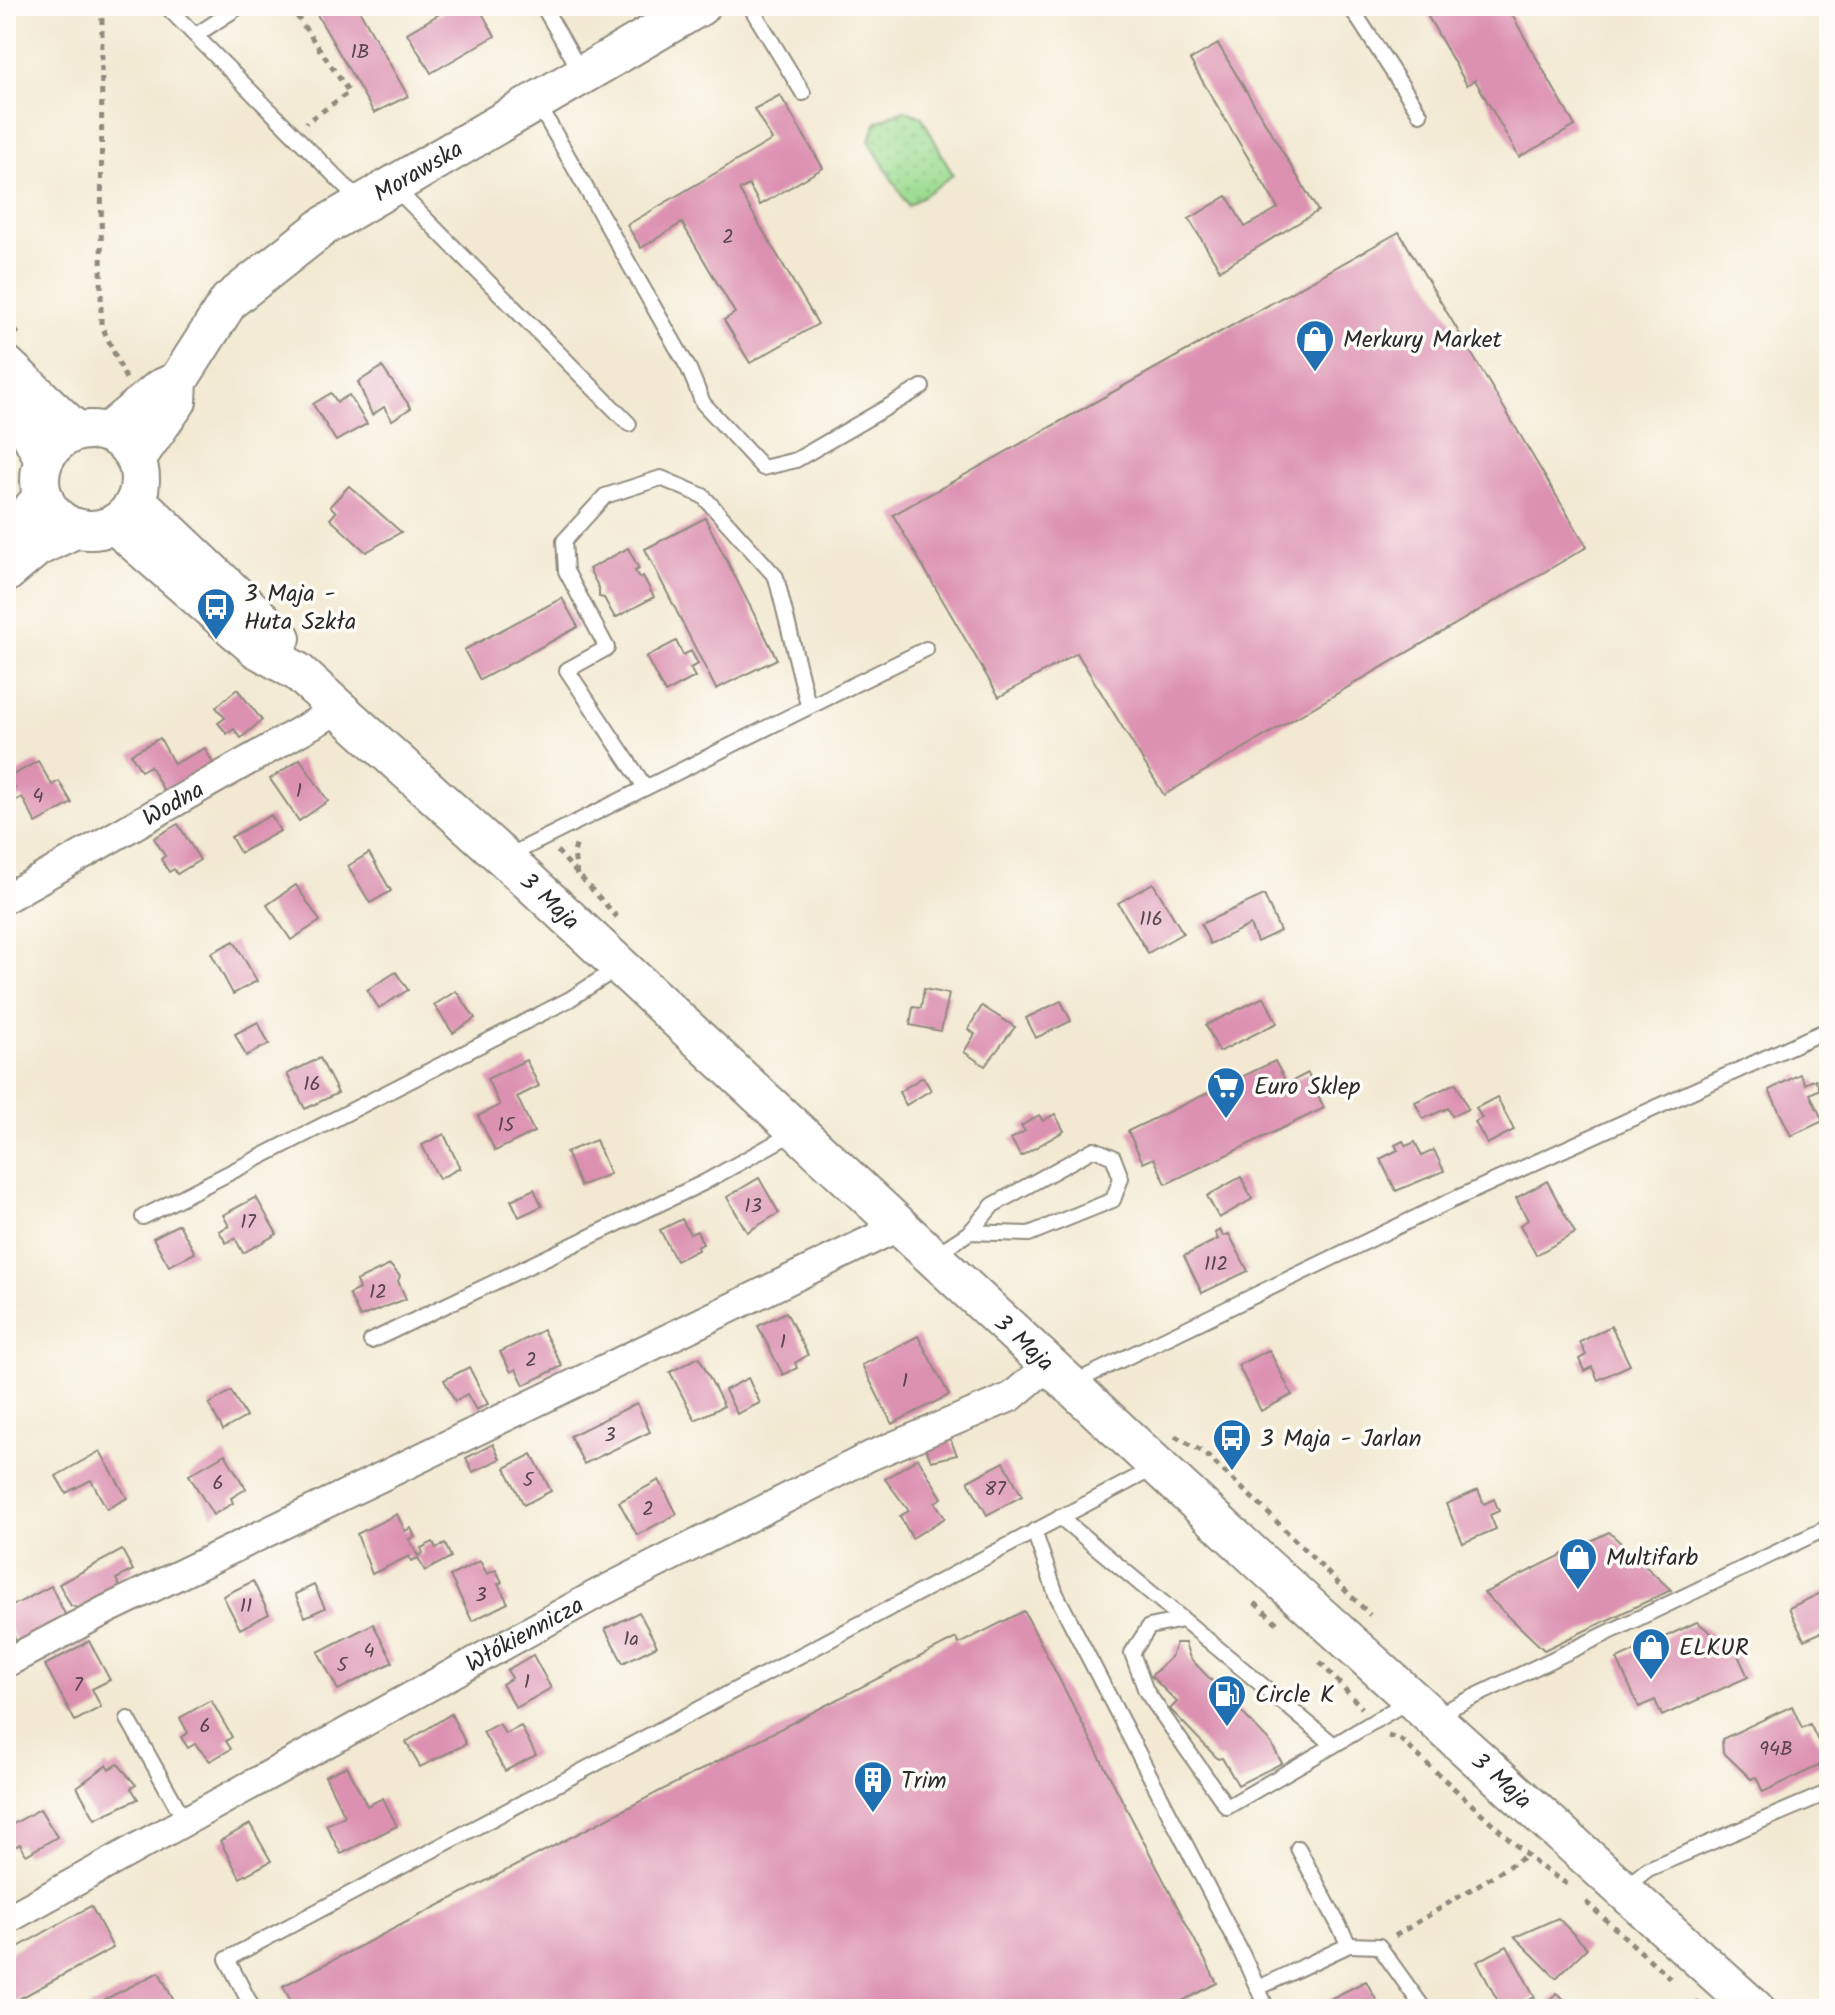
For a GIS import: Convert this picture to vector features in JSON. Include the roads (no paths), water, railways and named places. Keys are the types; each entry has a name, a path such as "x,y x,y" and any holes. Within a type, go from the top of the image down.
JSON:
{"street":[{"name":"Morawska","path":"136,459 177,401 178,381 229,301 324,226 700,6"},
{"path":"6,365 92,432 128,447 136,459 140,487 126,512 91,530 77,528 53,514 43,477 6,388"},
{"name":"Morawska","path":"92,432 178,381"},
{"path":"6,541 63,437 92,432"},
{"name":"3 Maja","path":"126,512 256,648 298,672 504,858 1420,1709 1624,1888 1755,2009"},
{"path":"6,573 37,547 77,528"},
{"name":"Wodna","path":"6,898 339,709"},
{"path":"6,1663 106,1610 898,1227"},
{"name":"Włókiennicza","path":"6,1920 595,1595 870,1456 1060,1374"}],"lane":[{"path":"166,6 293,133 379,196 629,424"},
{"path":"196,35 240,6"},
{"path":"543,6 584,76"},
{"path":"750,6 803,93"},
{"path":"1350,6 1420,114"},
{"path":"538,103 689,369 703,403 763,468 796,460 922,387"},
{"path":"645,787 567,670 607,648 566,571 564,541 605,496 661,478 703,496 776,577 808,705"},
{"path":"504,858 926,649"},
{"path":"143,1217 570,999 619,967"},
{"path":"1060,1374 1829,1029"},
{"path":"371,1341 703,1183 796,1132"},
{"path":"932,1258 970,1232 993,1205 1094,1149 1113,1157 1121,1178 1113,1200 1029,1234 970,1232"},
{"path":"253,2009 227,1959 1160,1465"},
{"path":"1060,1517 1334,1745"},
{"path":"1183,1620 1149,1627 1132,1653 1146,1691 1227,1807 1334,1745 1829,1527"},
{"path":"1034,1531 1056,1594 1142,1755 1258,1988 1264,2002 1256,2009"},
{"path":"128,1719 185,1821"},
{"path":"1624,1888 1648,1869 1829,1792"},
{"path":"1298,1848 1349,1945"},
{"path":"1258,1988 1349,1945 1379,1946 1424,2009"}],"place":[{"name":"Merkury Market","path":"1315,373"},
{"name":"3 Maja - Huta Szkła","path":"216,641"},
{"name":"Euro Sklep","path":"1226,1120"},
{"name":"3 Maja - Jarlan","path":"1232,1472"},
{"name":"Multifarb","path":"1578,1591"},
{"name":"ELKUR","path":"1651,1681"},
{"name":"Circle K","path":"1227,1728"},
{"name":"Trim","path":"873,1814"}]}
